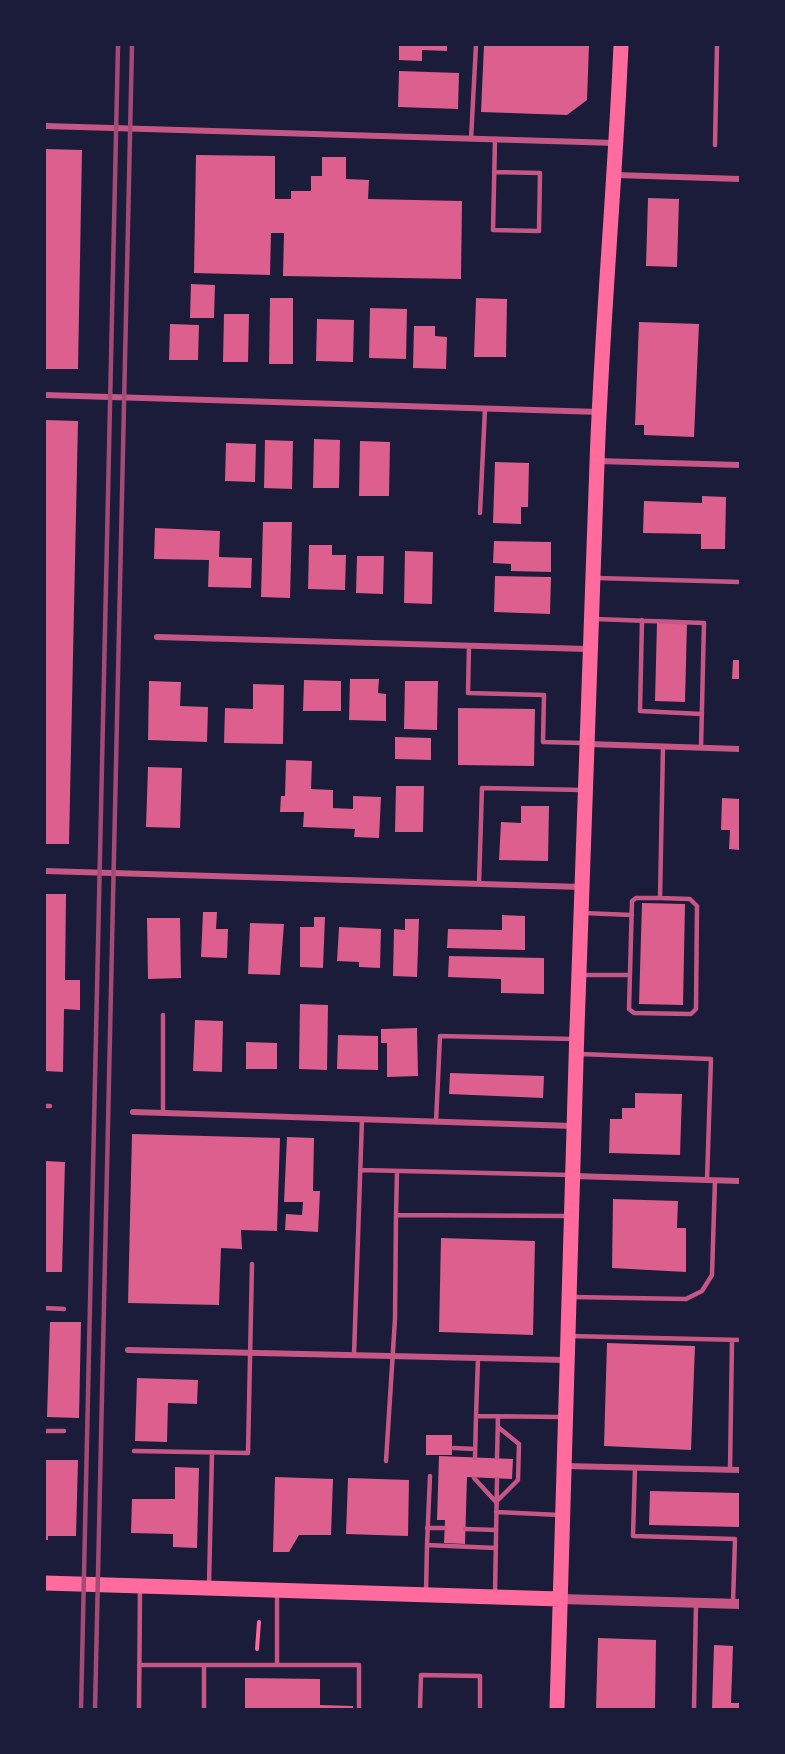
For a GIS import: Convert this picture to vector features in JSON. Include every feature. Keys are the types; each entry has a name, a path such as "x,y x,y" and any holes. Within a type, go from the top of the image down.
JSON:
{"main road":[{"path":"557,1709 573,1126 592,650 597,461 616,175 621,45"},
{"path":"45,1583 560,1599"}],"street":[{"path":"45,126 617,143"},
{"path":"616,175 740,178"},
{"path":"45,395 600,412"},
{"path":"597,461 740,465"},
{"path":"157,637 592,650"},
{"path":"587,744 740,749"},
{"path":"45,871 582,887"},
{"path":"133,1112 573,1126"},
{"path":"572,1176 740,1181"},
{"path":"128,1350 568,1360"},
{"path":"564,1466 740,1470"},
{"path":"560,1599 736,1604"}],"lane":[{"path":"471,139 476,45"},
{"path":"715,145 717,45"},
{"path":"494,172 540,173 539,231 493,230 494,172 495,140"},
{"path":"480,513 484,409"},
{"path":"594,578 740,582"},
{"path":"593,619 704,622 701,748"},
{"path":"642,621 640,711 702,714"},
{"path":"469,646 468,693 544,696 543,742 587,744"},
{"path":"660,898 663,747"},
{"path":"479,884 482,788 586,790"},
{"path":"636,898 660,898 690,899 697,906 696,1009 691,1014 634,1013 629,1009 632,901 636,898"},
{"path":"581,913 632,915"},
{"path":"579,975 630,975"},
{"path":"163,1015 163,1113"},
{"path":"436,1122 440,1036 711,1059 706,1180"},
{"path":"354,1355 362,1119"},
{"path":"360,1170 572,1176"},
{"path":"386,1461 393,1356 397,1171"},
{"path":"570,1296 686,1299 702,1291 712,1275 715,1180"},
{"path":"396,1215 572,1216"},
{"path":"134,1451 248,1453 252,1353 252,1264"},
{"path":"45,1308 64,1309"},
{"path":"569,1336 740,1340"},
{"path":"730,1470 732,1340"},
{"path":"475,1458 478,1358"},
{"path":"476,1416 566,1418"},
{"path":"497,1458 498,1417"},
{"path":"496,1502 518,1480 519,1444 498,1428"},
{"path":"45,1431 64,1431"},
{"path":"454,1448 475,1449"},
{"path":"209,1588 212,1452"},
{"path":"635,1468 633,1536 735,1539 736,1604"},
{"path":"426,1595 430,1476"},
{"path":"474,1478 496,1502"},
{"path":"495,1597 497,1479"},
{"path":"496,1512 562,1515"},
{"path":"428,1528 444,1528"},
{"path":"465,1529 496,1530"},
{"path":"427,1545 496,1548"},
{"path":"139,1709 140,1586"},
{"path":"277,1590 277,1665"},
{"path":"694,1709 696,1603"},
{"path":"139,1665 359,1665 359,1709"},
{"path":"204,1666 204,1709"},
{"path":"420,1709 421,1675 480,1676 480,1709"}],"path":[{"path":"257,1649 259,1622"}],"building":[{"path":"399,45 447,45 447,51 422,50 422,61 399,60"},
{"path":"484,45 589,45 587,100 567,115 481,112"},
{"path":"399,71 459,73 458,109 398,107"},
{"path":"45,149 82,150 78,369 45,369"},
{"path":"196,155 275,156 275,199 291,199 291,191 311,191 311,176 322,176 322,157 346,157 346,179 369,180 368,199 462,201 461,279 283,276 284,233 271,233 270,275 194,273"},
{"path":"648,198 679,199 677,267 646,266"},
{"path":"191,284 215,285 214,318 190,318"},
{"path":"270,298 293,298 293,364 269,364"},
{"path":"476,298 507,299 506,357 474,357"},
{"path":"370,308 407,309 406,359 369,358"},
{"path":"224,314 249,314 248,362 223,362"},
{"path":"317,319 354,320 353,362 316,361"},
{"path":"639,322 699,324 694,437 644,435 644,425 635,425"},
{"path":"170,324 199,325 198,360 169,360"},
{"path":"414,326 435,326 435,336 447,337 446,369 413,368"},
{"path":"45,420 78,421 69,844 45,844"},
{"path":"314,439 340,440 339,488 313,488"},
{"path":"265,440 293,441 292,489 264,488"},
{"path":"360,441 390,442 389,496 359,496"},
{"path":"226,443 256,444 255,482 225,481"},
{"path":"495,462 529,463 528,507 521,507 521,524 493,523"},
{"path":"702,496 726,497 725,549 701,549 701,534 643,533 644,501 702,503"},
{"path":"263,522 292,522 290,598 261,597"},
{"path":"155,528 220,531 219,557 252,558 251,588 208,587 209,560 154,559"},
{"path":"494,541 551,542 551,572 511,571 511,564 493,563"},
{"path":"309,545 332,545 332,555 346,555 345,590 308,589"},
{"path":"405,551 433,552 432,604 404,603"},
{"path":"357,556 384,556 383,594 356,593"},
{"path":"495,576 551,577 550,614 494,612"},
{"path":"657,622 687,623 685,702 655,701"},
{"path":"733,660 740,660 740,679 732,679"},
{"path":"350,679 379,679 378,693 386,694 386,721 349,720"},
{"path":"304,680 341,681 341,711 303,711"},
{"path":"149,681 181,682 180,706 208,707 207,742 148,740"},
{"path":"405,681 438,681 437,730 404,729"},
{"path":"253,684 284,685 283,744 224,743 225,708 253,709"},
{"path":"458,708 535,709 534,766 458,765"},
{"path":"395,737 431,738 431,760 395,759"},
{"path":"286,760 312,761 311,789 333,790 333,808 353,809 353,796 381,797 379,838 354,837 355,829 303,827 304,812 280,812 281,796 285,796"},
{"path":"148,767 182,768 180,828 146,827"},
{"path":"396,786 424,786 423,832 395,832"},
{"path":"722,798 740,799 740,850 729,849 730,830 721,830"},
{"path":"521,806 549,806 548,861 499,860 501,822 521,823"},
{"path":"45,894 66,894 65,980 80,980 80,1010 64,1009 63,1072 45,1071"},
{"path":"642,903 685,904 683,1005 639,1004"},
{"path":"203,912 217,912 216,929 228,929 227,958 201,957"},
{"path":"502,915 525,916 525,950 447,948 448,929 502,930"},
{"path":"314,917 325,917 323,968 300,967 300,927 314,927"},
{"path":"147,918 180,918 181,978 148,979"},
{"path":"405,919 419,919 417,977 393,976 394,929 405,930"},
{"path":"250,923 284,924 280,975 248,974"},
{"path":"339,927 381,929 380,968 359,967 359,962 337,961"},
{"path":"449,956 544,958 544,994 501,993 501,979 448,977"},
{"path":"300,1004 328,1005 327,1070 299,1069"},
{"path":"195,1020 223,1021 222,1072 193,1071"},
{"path":"417,1028 418,1076 387,1077 387,1043 381,1043 381,1029"},
{"path":"338,1035 378,1036 378,1070 337,1069"},
{"path":"246,1042 277,1043 277,1069 246,1069"},
{"path":"450,1073 544,1076 543,1098 449,1094"},
{"path":"635,1093 682,1094 680,1155 609,1153 610,1119 622,1119 622,1108 635,1108"},
{"path":"132,1134 280,1138 277,1231 241,1230 242,1249 221,1248 219,1305 128,1303"},
{"path":"287,1137 314,1138 313,1191 320,1191 318,1232 285,1230 286,1214 302,1215 303,1202 284,1202"},
{"path":"45,1161 65,1162 62,1272 45,1272"},
{"path":"613,1199 678,1201 677,1228 686,1228 686,1272 612,1268"},
{"path":"441,1238 535,1241 533,1335 439,1332"},
{"path":"50,1322 81,1322 79,1418 47,1417"},
{"path":"607,1343 695,1346 691,1450 604,1446"},
{"path":"137,1378 198,1380 197,1404 168,1403 167,1442 135,1441"},
{"path":"426,1435 452,1435 452,1455 426,1455"},
{"path":"439,1456 513,1459 512,1479 467,1477 465,1544 444,1543 445,1520 437,1520"},
{"path":"45,1460 78,1460 76,1536 48,1536 48,1540 45,1540"},
{"path":"175,1467 199,1468 197,1548 173,1547 173,1534 131,1533 132,1499 175,1499"},
{"path":"275,1477 333,1479 331,1535 299,1535 289,1552 273,1552"},
{"path":"348,1478 409,1480 408,1536 346,1534"},
{"path":"650,1491 740,1493 740,1527 649,1525"},
{"path":"598,1638 656,1640 655,1709 596,1709"},
{"path":"714,1645 733,1646 731,1703 740,1703 740,1709 712,1709"},
{"path":"245,1678 320,1679 320,1705 353,1706 353,1709 245,1709"}],"railway":[{"path":"81,1709 118,45"},
{"path":"95,1709 132,45"}]}
